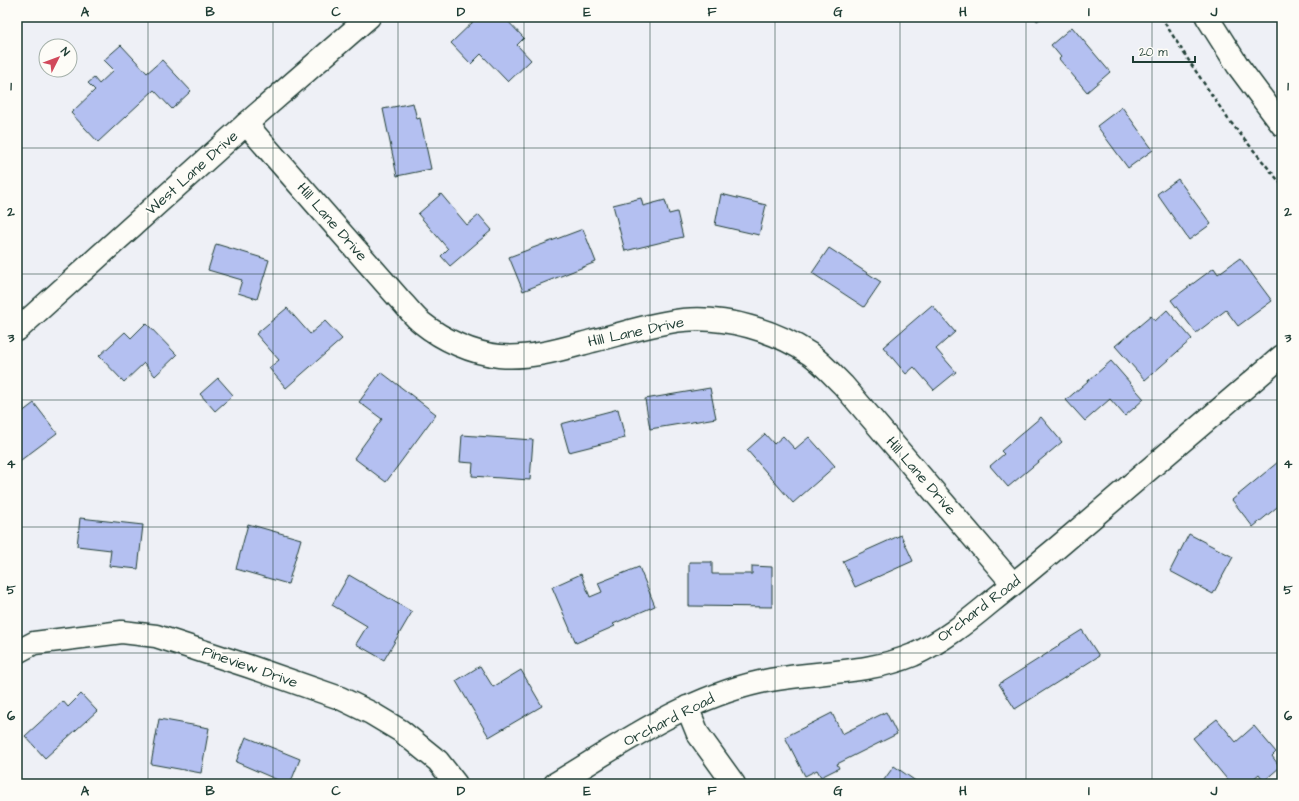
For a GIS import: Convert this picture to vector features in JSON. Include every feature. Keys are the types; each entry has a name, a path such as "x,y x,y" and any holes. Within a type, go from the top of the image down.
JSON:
{"street":[{"name":"West Lane Drive","path":"17,330 246,124 369,17"},
{"path":"1207,17 1238,66 1282,125"},
{"name":"Hill Lane Drive","path":"246,124 421,322 435,332 471,349 499,356 534,355 664,323 684,320 724,321 744,324 797,346 824,365 843,385 1014,584"},
{"name":"Orchard Road","path":"555,784 642,731 687,707 725,692 760,682 887,664 913,655 939,641 963,625 1014,584 1282,356"},
{"name":"Pineview Drive","path":"17,652 34,643 122,632 156,636 340,698 371,713 401,731 438,761 456,784"},
{"path":"687,707 698,734 734,784"}],"path":[{"path":"1161,17 1190,64 1228,119 1282,185"}],"building":[{"path":"478,17 504,17 524,38 517,45 531,60 508,82 481,54 471,64 451,43"},
{"path":"1034,17 1044,17 1037,21"},
{"path":"1072,27 1110,72 1087,92 1059,59 1061,57 1051,45"},
{"path":"121,45 147,73 162,60 191,91 172,109 154,90 98,142 71,113 95,90 88,83 94,78 99,84 114,70 104,60"},
{"path":"413,103 417,119 420,118 431,169 397,176 383,109"},
{"path":"1122,107 1153,150 1128,168 1097,126"},
{"path":"1178,179 1211,224 1189,240 1157,194"},
{"path":"441,194 467,225 479,215 492,230 450,266 441,256 448,249 418,214"},
{"path":"721,194 766,205 759,235 715,225"},
{"path":"641,198 643,206 665,200 669,214 677,212 683,237 625,251 613,205"},
{"path":"583,229 596,262 523,291 509,257"},
{"path":"216,244 269,260 257,299 238,293 242,280 208,270"},
{"path":"829,248 881,282 864,307 812,273"},
{"path":"1240,258 1272,301 1238,326 1226,310 1196,333 1171,300 1214,268 1218,274"},
{"path":"932,305 955,332 936,349 956,372 934,390 914,367 906,374 883,347"},
{"path":"287,308 310,334 325,321 342,339 286,388 269,368 279,360 256,334"},
{"path":"1167,310 1192,339 1145,380 1115,346 1151,316 1155,321"},
{"path":"146,323 177,355 155,376 144,363 124,382 99,356 125,332 131,338"},
{"path":"1111,361 1144,399 1125,416 1110,399 1085,421 1066,400"},
{"path":"381,372 436,414 386,482 354,458 382,419 359,402"},
{"path":"218,378 233,395 215,411 200,394"},
{"path":"710,388 716,418 650,429 645,399"},
{"path":"34,403 57,433 17,463 17,416"},
{"path":"618,409 625,438 569,452 561,424"},
{"path":"1041,417 1062,442 1008,487 990,466 1004,454 1001,451"},
{"path":"765,434 774,444 783,436 795,449 809,437 835,466 793,503 747,450"},
{"path":"462,435 533,440 530,480 472,476 473,463 460,462"},
{"path":"1278,462 1282,466 1282,503 1253,527 1232,500"},
{"path":"80,518 143,525 138,569 109,566 111,550 77,546"},
{"path":"248,524 301,539 288,584 236,569"},
{"path":"1189,534 1233,557 1213,594 1170,571"},
{"path":"901,535 913,561 855,587 843,561"},
{"path":"689,562 712,562 712,574 752,574 752,566 772,567 772,607 689,606"},
{"path":"639,567 655,606 613,624 615,626 576,643 552,587 581,574 590,597 602,592 598,583"},
{"path":"349,575 412,612 384,660 356,644 367,626 332,605"},
{"path":"1082,630 1099,656 1015,709 999,684"},
{"path":"480,666 493,687 521,670 542,706 489,737 456,681"},
{"path":"81,694 97,711 45,758 25,736 63,701 68,707"},
{"path":"886,712 897,734 837,764 839,768 821,777 817,770 805,776 785,737 832,713 842,734"},
{"path":"159,719 209,728 201,773 151,764"},
{"path":"1217,719 1236,742 1254,726 1276,752 1272,756 1280,767 1264,781 1259,774 1247,784 1231,784 1193,738"},
{"path":"246,737 300,759 290,784 236,762"},
{"path":"894,766 920,784 881,784"}]}
